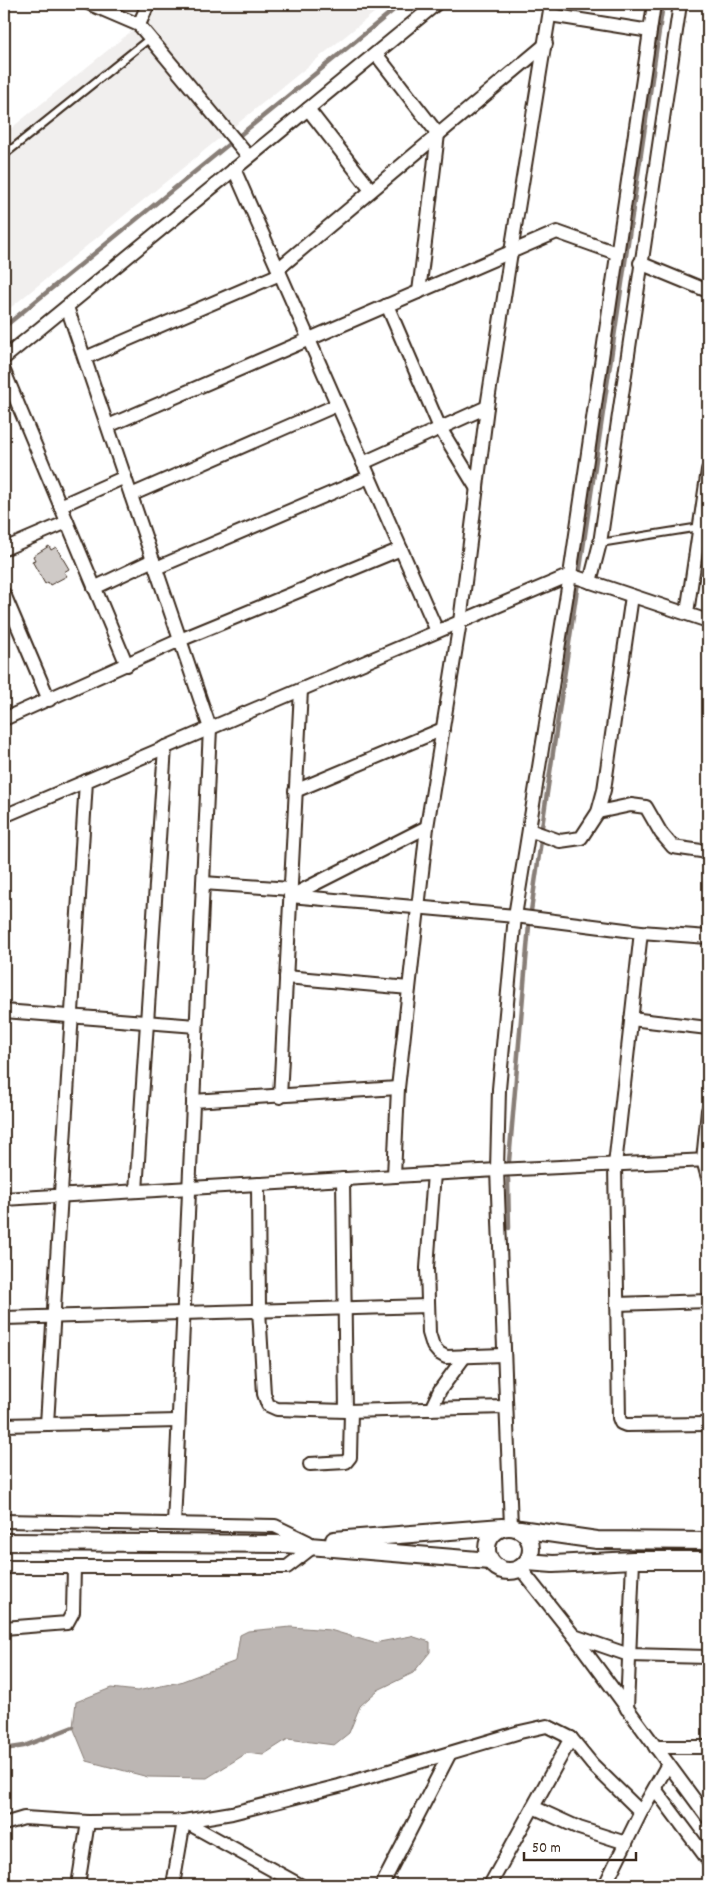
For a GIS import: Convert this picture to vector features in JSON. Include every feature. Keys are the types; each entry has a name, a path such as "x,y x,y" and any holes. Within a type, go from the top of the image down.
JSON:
{"street":[{"path":"90,4 139,25 246,154"},
{"path":"139,25 148,4"},
{"path":"4,358 234,170 246,154 308,110 436,4"},
{"path":"511,1528 497,1170 499,1088 515,916 570,575 654,4"},
{"path":"590,582 600,543 640,263 680,4"},
{"path":"394,1176 398,1088 427,827 460,622 487,407 551,9 650,31"},
{"path":"85,358 279,272 371,190 546,44"},
{"path":"376,54 438,134 419,292"},
{"path":"308,110 371,190"},
{"path":"234,170 437,631"},
{"path":"108,426 557,232 616,253"},
{"path":"640,263 708,291"},
{"path":"387,305 440,428 477,490"},
{"path":"67,307 210,728 174,1524"},
{"path":"4,372 127,665"},
{"path":"131,495 338,405"},
{"path":"363,463 487,407"},
{"path":"687,613 708,470"},
{"path":"94,588 369,476"},
{"path":"60,506 125,477"},
{"path":"4,549 67,522"},
{"path":"4,719 180,640 401,549"},
{"path":"4,816 570,575 687,613 708,622"},
{"path":"4,594 49,700"},
{"path":"529,830 560,841 581,838 598,812 604,790 632,596"},
{"path":"280,1097 300,690"},
{"path":"295,791 443,729"},
{"path":"136,1191 165,747"},
{"path":"46,1424 86,781"},
{"path":"598,812 632,805 646,807 661,833 673,847 708,852"},
{"path":"290,893 427,827"},
{"path":"203,883 418,908 515,916 641,932 708,937"},
{"path":"641,932 615,1164 619,1418 621,1423 626,1425 708,1424"},
{"path":"286,977 409,988"},
{"path":"4,1011 196,1026"},
{"path":"631,1019 708,1028"},
{"path":"193,1101 280,1097 398,1088"},
{"path":"708,1110 705,1160 708,1178"},
{"path":"4,1199 434,1173 705,1160"},
{"path":"434,1173 427,1268 428,1333 433,1346 439,1354 446,1357 503,1355"},
{"path":"310,1464 346,1462 350,1457 343,1179"},
{"path":"258,1184 259,1310 264,1394 268,1405 277,1409 348,1411 506,1407"},
{"path":"617,1304 708,1301"},
{"path":"4,1318 428,1306"},
{"path":"431,1409 440,1390 465,1356"},
{"path":"4,1426 178,1421"},
{"path":"4,1521 275,1526 311,1544 490,1561 506,1571 524,1565 633,1560 708,1560"},
{"path":"490,1561 487,1554 489,1538 511,1528"},
{"path":"511,1528 530,1541 531,1548 524,1565"},
{"path":"4,1542 311,1544 511,1528 597,1540 708,1541"},
{"path":"4,1567 286,1567 311,1544"},
{"path":"627,1709 633,1560"},
{"path":"524,1565 708,1818"},
{"path":"4,1628 68,1623 73,1612 74,1567"},
{"path":"574,1636 629,1655 708,1657"},
{"path":"6,1821 24,1818 88,1822 184,1820 283,1801 547,1726 571,1738 592,1764 641,1812"},
{"path":"490,1885 571,1738"},
{"path":"655,1746 708,1747"},
{"path":"382,1885 450,1753"},
{"path":"606,1885 641,1812 668,1764"},
{"path":"655,1790 708,1860"},
{"path":"533,1807 579,1828 626,1844"},
{"path":"173,1885 184,1820"},
{"path":"184,1820 300,1885"},
{"path":"78,1885 88,1822"}],"lane":[{"path":"4,155 150,38"},
{"path":"600,543 700,527"}],"shaded area":[{"path":"165,4 385,4 4,313 4,134"},
{"path":"291,1627 330,1630 374,1643 411,1636 430,1642 430,1652 413,1673 378,1690 360,1706 349,1733 334,1745 288,1739 263,1755 247,1753 207,1778 148,1777 87,1761 73,1727 76,1702 111,1688 137,1691 180,1682 236,1661 240,1635 248,1631"}],"building":[{"path":"49,546 51,550 56,547 69,569 64,572 67,576 50,585 48,582 45,584 32,561 35,560 33,556"}],"waterway":[{"path":"4,327 401,4"},
{"path":"542,827 663,4"},
{"path":"531,911 541,841"},
{"path":"509,1161 529,925"},
{"path":"508,1179 509,1228"},
{"path":"4,1749 24,1746 73,1727"}]}
